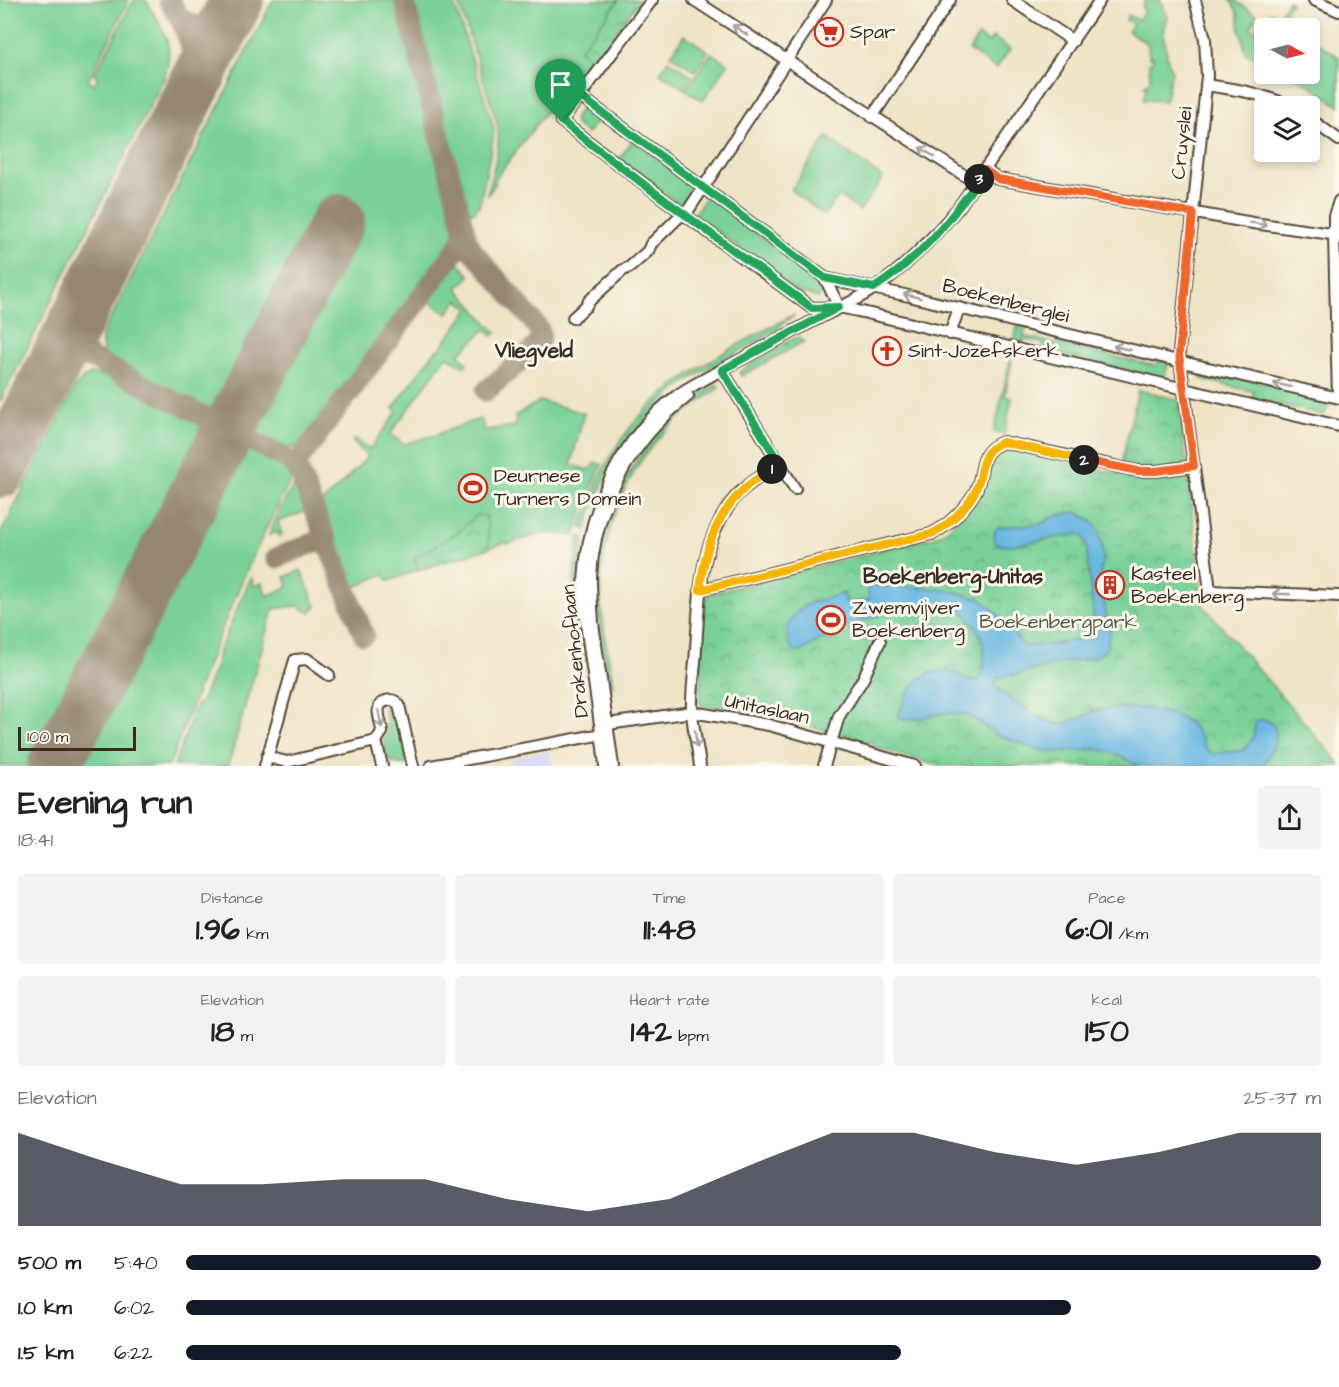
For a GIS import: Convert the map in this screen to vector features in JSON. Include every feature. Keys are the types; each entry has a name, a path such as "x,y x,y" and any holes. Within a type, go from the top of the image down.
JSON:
{"street":[{"path":"652,0 561,121 812,308 839,307 1339,426"},
{"path":"694,0 976,183"},
{"path":"573,318 623,270 630,267 648,251 651,244 685,214 826,0"},
{"path":"872,117 950,0"},
{"path":"1012,0 1072,41"},
{"name":"Drakenhoflaan","path":"613,766 605,726 593,623 591,576 602,517 612,491 633,452 684,399 722,370 874,288 910,260 959,207 1100,0"},
{"name":"Cruyslei","path":"1179,361 1207,65 1205,39 1195,0"},
{"path":"1314,0 1339,11"},
{"path":"1206,85 1261,96"},
{"name":"Boekenberglei","path":"580,96 825,278 1338,398"},
{"path":"1320,126 1339,140"},
{"path":"985,170 998,179 1336,235"},
{"path":"1338,398 1334,216 1339,201"},
{"name":"Boekenberglei","path":"825,278 839,307"},
{"path":"950,334 959,309"},
{"path":"1179,361 1210,591 1339,596"},
{"path":"722,370 795,489"},
{"path":"700,590 931,534 948,524 975,492 986,453 1003,442 1138,471 1194,466"},
{"path":"700,766 692,712 700,590 707,547 714,530 735,498 747,486 780,464"},
{"path":"824,766 839,716 863,679 880,641"},
{"path":"329,675 307,659 295,660 266,761 286,762 376,741 382,732 378,712 380,704 394,700 399,705 413,766"},
{"name":"Unitaslaan","path":"430,766 597,735 605,726 692,712 769,726 915,766"},
{"name":"Drakenhoflaan","path":"605,726 606,766"},
{"path":"376,741 382,766"}],"shaded area":[{"path":"549,751 552,766 512,766 511,758"}],"green space":[{"path":"0,0 129,0 88,81 94,85 98,77 94,75 134,0 146,0 163,29 169,57 163,80 0,402"},
{"path":"273,0 396,0 454,224 454,235 447,248 303,444 287,448 107,360 102,344 103,333"},
{"path":"412,0 453,0 491,118 494,130 493,139 479,206 474,212 466,207"},
{"path":"458,0 619,0 580,50 593,61 557,111 550,106 496,178 494,182 496,183 487,196 497,150 497,123"},
{"path":"619,0 640,0 593,61 580,50"},
{"path":"1146,0 1160,0 1167,15 1163,33 1172,71 1165,101 1143,100 1146,88 1143,87 1150,81 1149,63 1153,61 1153,56 1149,58 1148,44 1128,31 1133,24 1126,20 1128,15 1138,20 1144,11 1142,6"},
{"path":"1230,0 1234,0 1257,15 1251,28 1254,30 1254,58 1246,54 1238,12"},
{"path":"1288,0 1291,1 1284,18 1268,18 1271,13 1279,16"},
{"path":"684,35 708,51 695,71 671,55"},
{"path":"978,36 989,43 993,37 1010,49 996,69 969,50"},
{"path":"1320,45 1339,57 1339,106 1308,84 1320,84"},
{"path":"711,53 728,64 703,101 686,90"},
{"path":"668,60 692,76 684,89 660,73"},
{"path":"582,108 589,109 600,117 587,134 575,124 575,117"},
{"path":"827,137 883,178 860,211 839,196 824,215 791,190"},
{"path":"632,141 695,187 682,206 619,159"},
{"path":"707,196 815,276 825,290 818,298 803,293 801,295 694,214"},
{"name":"Deurnese Turners Domein","path":"457,261 470,276 457,288 496,333 492,336 486,329 459,354 467,363 464,367 447,356 390,434 404,444 482,419 484,430 516,426 515,416 540,401 584,413 571,465 589,470 595,463 602,464 585,502 575,536 543,533 507,544 506,542 388,581 384,574 353,588 320,505 368,457 353,442 355,439 370,449 397,412 393,408 469,309 458,300 447,314 428,300"},
{"path":"793,315 776,331 695,376 656,407 618,454 608,471 586,529 581,527 606,464 644,411 668,390 698,369"},
{"path":"1017,327 1026,329 1023,336 1156,366 1158,360 1168,362 1165,379 1041,350 1045,344 1024,339 1020,345 1014,343"},
{"path":"799,337 803,342 741,376 739,372 787,344 785,342"},
{"path":"1010,360 1012,361 1005,396 1012,398 1004,435 994,432"},
{"path":"1202,369 1333,398 1324,415 1251,398 1255,392 1201,379"},
{"path":"91,374 107,377 280,465 289,474 291,480 240,585 169,766 0,766 0,535 75,387 84,377"},
{"path":"717,384 719,388 675,421 658,439 630,480 619,502 605,550 601,599 612,686 603,650 598,591 601,555 608,521 621,488 638,458 660,430 686,405"},
{"name":"Boekenbergpark","path":"1138,390 1179,400 1201,603 1339,763 1339,766 936,765 876,748 873,743 767,715 702,706 699,702 705,599 710,594 938,536 953,524 989,455 1004,446 1119,474"},
{"path":"295,483 306,511 278,522 282,535 278,536 276,532 269,535 280,509"},
{"path":"477,515 487,516 489,548 418,570 414,558 456,534"},
{"path":"579,537 584,537 579,577 579,609 588,660 582,661 574,611 574,576"},
{"path":"301,570 316,607 310,613 298,606 273,609 228,766 174,766 196,706 202,700 219,651 251,577 254,586 262,583 267,596 288,587 285,577"},
{"path":"394,705 409,764 392,762 385,753 387,721 384,706"}],"water":[{"path":"1075,512 1090,520 1101,536 1104,560 1100,568 1110,631 1107,647 1104,652 1094,657 998,677 995,684 1025,708 1054,723 1070,722 1095,711 1114,708 1147,709 1168,713 1186,721 1194,728 1206,748 1214,754 1244,750 1253,738 1256,721 1267,720 1274,727 1276,738 1268,757 1261,766 1139,766 1111,752 1097,749 1054,752 1039,750 997,735 968,715 946,713 911,720 901,718 899,714 910,690 920,678 927,674 948,671 972,681 979,679 982,673 984,653 979,634 965,613 955,609 923,608 874,617 828,635 800,652 794,651 789,643 787,629 794,616 805,605 844,593 846,603 869,600 867,586 939,589 979,598 994,610 1024,646 1048,645 1094,636 1086,543 1083,536 1079,534 1007,546 997,544 994,540 995,530 999,527 1040,524 1054,516"}],"taxiway":[{"path":"169,0 183,25 192,53 192,71 187,100"},
{"path":"404,0 467,240 473,251 537,326 540,334 536,347 486,391"},
{"path":"180,18 195,25 207,27 218,23 231,12"},
{"path":"296,464 459,246 463,240 464,229"},
{"path":"80,314 77,338 91,358 296,464 364,635"},
{"path":"47,379 65,360 76,357 91,358"},
{"path":"276,558 325,538"}],"runway":[{"path":"0,471 237,0"},
{"path":"54,766 338,221"}],"place":[{"name":"Spar","path":"829,32"},
{"name":"Sint-Jozefskerk","path":"887,351"},
{"name":"Deurnese Turners Domein","path":"473,488"},
{"name":"Kasteel Boekenberg","path":"1110,585"},
{"name":"Zwemvijver Boekenberg","path":"831,620"}],"district":[{"name":"Vliegveld","path":"534,350"},
{"name":"Boekenberg-Unitas","path":"953,576"}],"route":[{"path":"580,96 825,278 874,288 900,269 933,237 959,207 985,170 998,179 1193,213 1179,361 1194,466 1148,472 1138,471 1003,442 986,453 978,485 966,504 948,524 931,534 700,590 707,547 724,513 747,486 780,464 722,370 839,307 812,308 561,121 580,96"}]}
